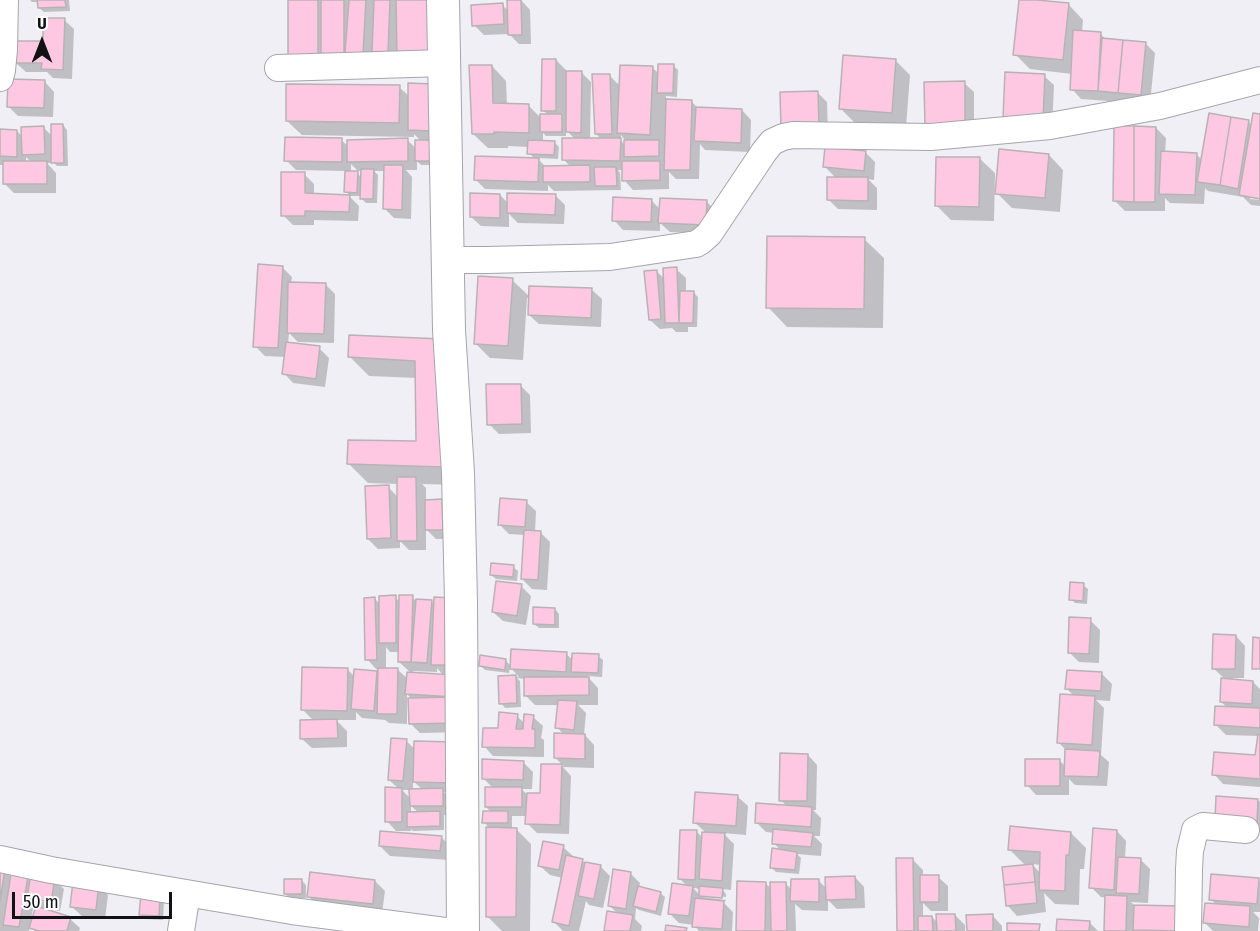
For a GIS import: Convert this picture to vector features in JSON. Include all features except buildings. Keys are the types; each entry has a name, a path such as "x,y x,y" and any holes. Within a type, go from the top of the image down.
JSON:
{"street":[{"path":"0,78 4,50 5,0"},
{"path":"443,0 449,330 458,473 461,602 463,931"},
{"path":"278,68 444,63"},
{"path":"447,260 610,257 696,244 709,234 772,142 783,137 794,135 931,137 1050,126 1160,106 1260,80"},
{"path":"1188,931 1189,860 1195,830 1203,826 1246,830"},
{"path":"0,859 51,870 292,911 445,931"},
{"path":"181,931 188,893"}]}
